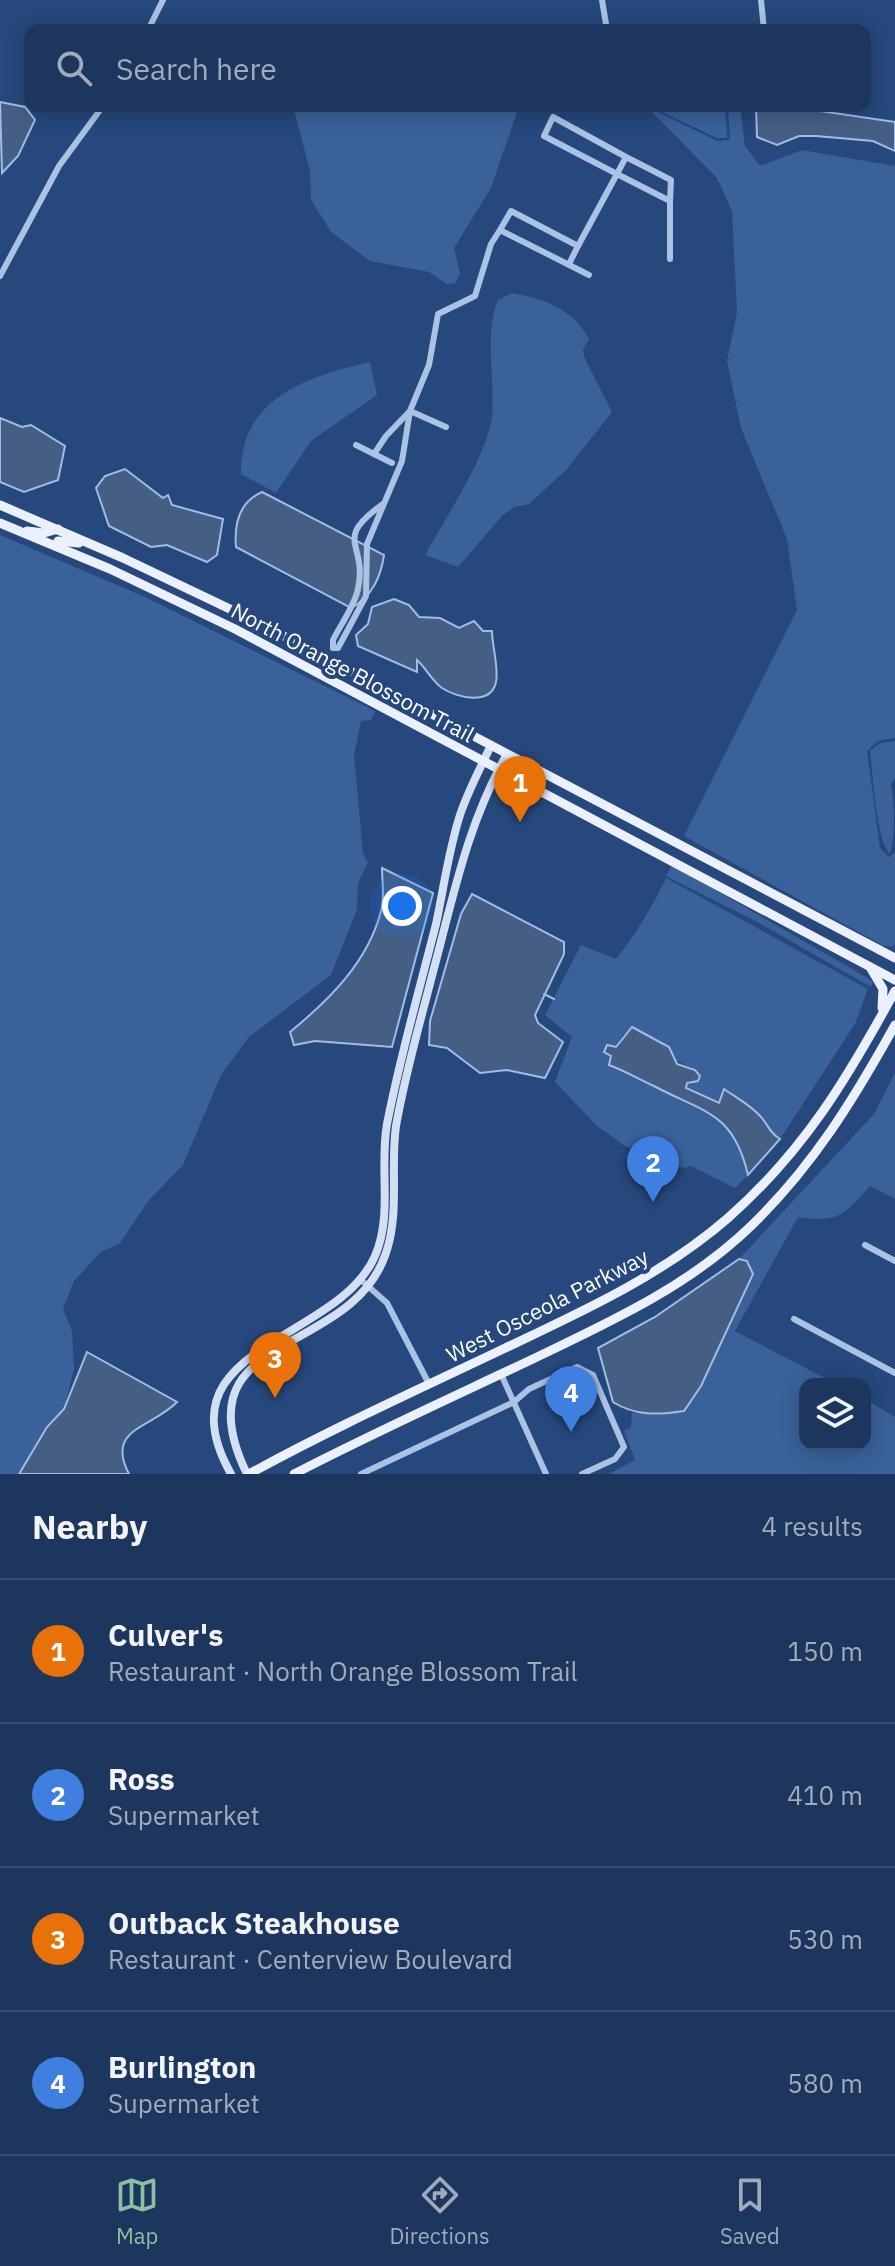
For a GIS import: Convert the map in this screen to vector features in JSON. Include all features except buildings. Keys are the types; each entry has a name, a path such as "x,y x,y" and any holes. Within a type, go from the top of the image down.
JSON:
{"main road":[{"name":"North Orange Blossom Trail","path":"0,505 102,548 323,657 895,958"},
{"name":"North Orange Blossom Trail","path":"0,523 172,598 294,660 895,980"},
{"path":"15,529 44,533 58,529"},
{"path":"55,546 65,539 102,548"},
{"path":"294,660 311,662 323,657"},
{"path":"869,966 883,989 880,1019"},
{"name":"West Osceola Parkway","path":"248,1474 605,1301 660,1269 707,1235 776,1170 818,1121 844,1083 895,991"},
{"name":"West Osceola Parkway","path":"294,1474 644,1305 703,1266 749,1228 796,1179 834,1131 895,1025"}],"street":[{"path":"151,24 163,0"},
{"path":"602,0 606,24"},
{"path":"761,0 763,24"},
{"path":"0,276 59,166 99,112"},
{"path":"670,201 544,136 553,117 671,180 670,259"},
{"path":"569,264 626,157"},
{"path":"383,504 357,523 353,535 358,587 333,640 333,648 338,648 366,596 367,547 402,461 410,411 429,365 438,314 475,296 491,244 511,211 578,246"},
{"path":"500,230 589,275"},
{"path":"410,411 446,427"},
{"path":"374,454 410,411"},
{"path":"356,445 392,463"},
{"path":"363,519 372,522 375,528"},
{"path":"356,548 367,547"},
{"path":"231,1474 218,1445 215,1424 218,1399 229,1375 253,1352 333,1306 361,1280 373,1260 382,1233 390,1139 453,870 461,813 491,745"},
{"path":"453,870 478,808 507,754"},
{"path":"248,1474 229,1425 232,1397 239,1382 259,1360 346,1310 369,1286 386,1253 391,1231 390,1139"},
{"path":"865,1245 895,1261"},
{"path":"361,1280 387,1303 429,1384"},
{"path":"794,1319 895,1373"},
{"path":"361,1474 514,1402 529,1389 577,1367 593,1375 624,1451 582,1474"},
{"path":"501,1374 546,1474"},
{"path":"229,1375 239,1382"}],"shaded area":[{"path":"0,102 24,107 24,112 29,112 35,120 18,156 2,173"},
{"path":"295,112 517,112 491,188 454,248 460,274 455,283 447,284 429,272 370,261 331,232 311,200 310,171"},
{"path":"652,112 658,112 717,141 730,140 728,112 741,112 745,146 760,166 802,150 895,166 895,738 878,741 867,751 880,848 889,857 895,852 895,944 892,947 882,945 684,836 797,610 787,539 741,428 727,361 737,312 732,211 717,178"},
{"path":"662,112 725,112 727,138 717,138"},
{"path":"756,112 827,112 895,122 895,151 873,141 799,136 777,145 757,137"},
{"path":"512,293 536,298 566,312 582,328 589,339 583,350 585,359 612,412 567,469 529,504 515,507 503,515 458,567 425,555 464,486 489,431 493,401 491,342 494,314 498,300"},
{"path":"370,362 377,395 311,441 276,493 241,474 244,448 252,426 265,408 302,383"},
{"path":"0,418 22,427 31,425 65,446 58,480 24,492 0,482"},
{"path":"125,469 163,498 168,495 172,505 223,519 217,555 207,562 167,545 151,547 109,526 96,488 105,476"},
{"path":"262,492 384,555 378,579 364,599 351,608 236,547 236,530 243,508"},
{"path":"0,535 145,597 375,711 371,720 361,721 354,755 363,853 368,863 358,883 357,909 331,975 249,1037 221,1075 183,1165 149,1200 120,1243 101,1252 74,1281 63,1309 72,1331 74,1369 64,1409 47,1427 19,1474 0,1474"},
{"path":"394,599 409,605 419,617 440,618 459,628 474,621 483,631 492,631 497,670 493,690 481,697 456,695 438,685 417,660 417,672 358,646 356,635 368,624 372,607"},
{"path":"895,741 895,778 891,784 894,830 890,854 878,821 870,751 880,743"},
{"path":"672,865 866,977 873,982 871,987 759,923 666,876"},
{"path":"382,868 433,893 392,1047 315,1041 294,1045 290,1032 333,993 367,947 382,906"},
{"path":"666,878 868,989 855,1024 780,1139 758,1114 724,1090 719,1103 686,1087 695,1070 624,1034 611,1056 650,1085 700,1105 726,1126 742,1152 748,1175 735,1188 691,1166 683,1168 625,1146 597,1126 555,1082 572,1037 545,1015 581,945 616,959 643,920"},
{"path":"472,894 564,942 564,954 535,1015 538,1023 563,1042 545,1078 507,1070 480,1073 447,1048 429,1045 430,1021 461,914"},
{"path":"632,1027 669,1047 677,1064 695,1070 700,1076 698,1081 687,1083 686,1088 719,1103 724,1089 754,1110 780,1139 748,1175 734,1138 714,1117 609,1065 611,1056 604,1052 607,1045 616,1047"},
{"path":"895,1073 895,1199 870,1186 840,1215 823,1219 798,1217 735,1331 825,1378 799,1378 799,1450 871,1450 871,1403 895,1417 895,1474 609,1474 635,1460 624,1431 631,1427 632,1412 659,1415 747,1261 739,1259 874,1114"},
{"path":"739,1259 747,1261 753,1274 701,1386 684,1411 647,1413 613,1402 598,1348 655,1317"},
{"path":"87,1352 177,1402 127,1438 123,1459 129,1474 19,1474 47,1427 64,1409"}],"waterway":[{"path":"544,994 554,999"}],"place":[{"name":"Culver's","path":"520,822"},
{"name":"Ross","path":"653,1202"},
{"name":"Outback Steakhouse","path":"275,1398"},
{"name":"Burlington","path":"571,1432"}]}
